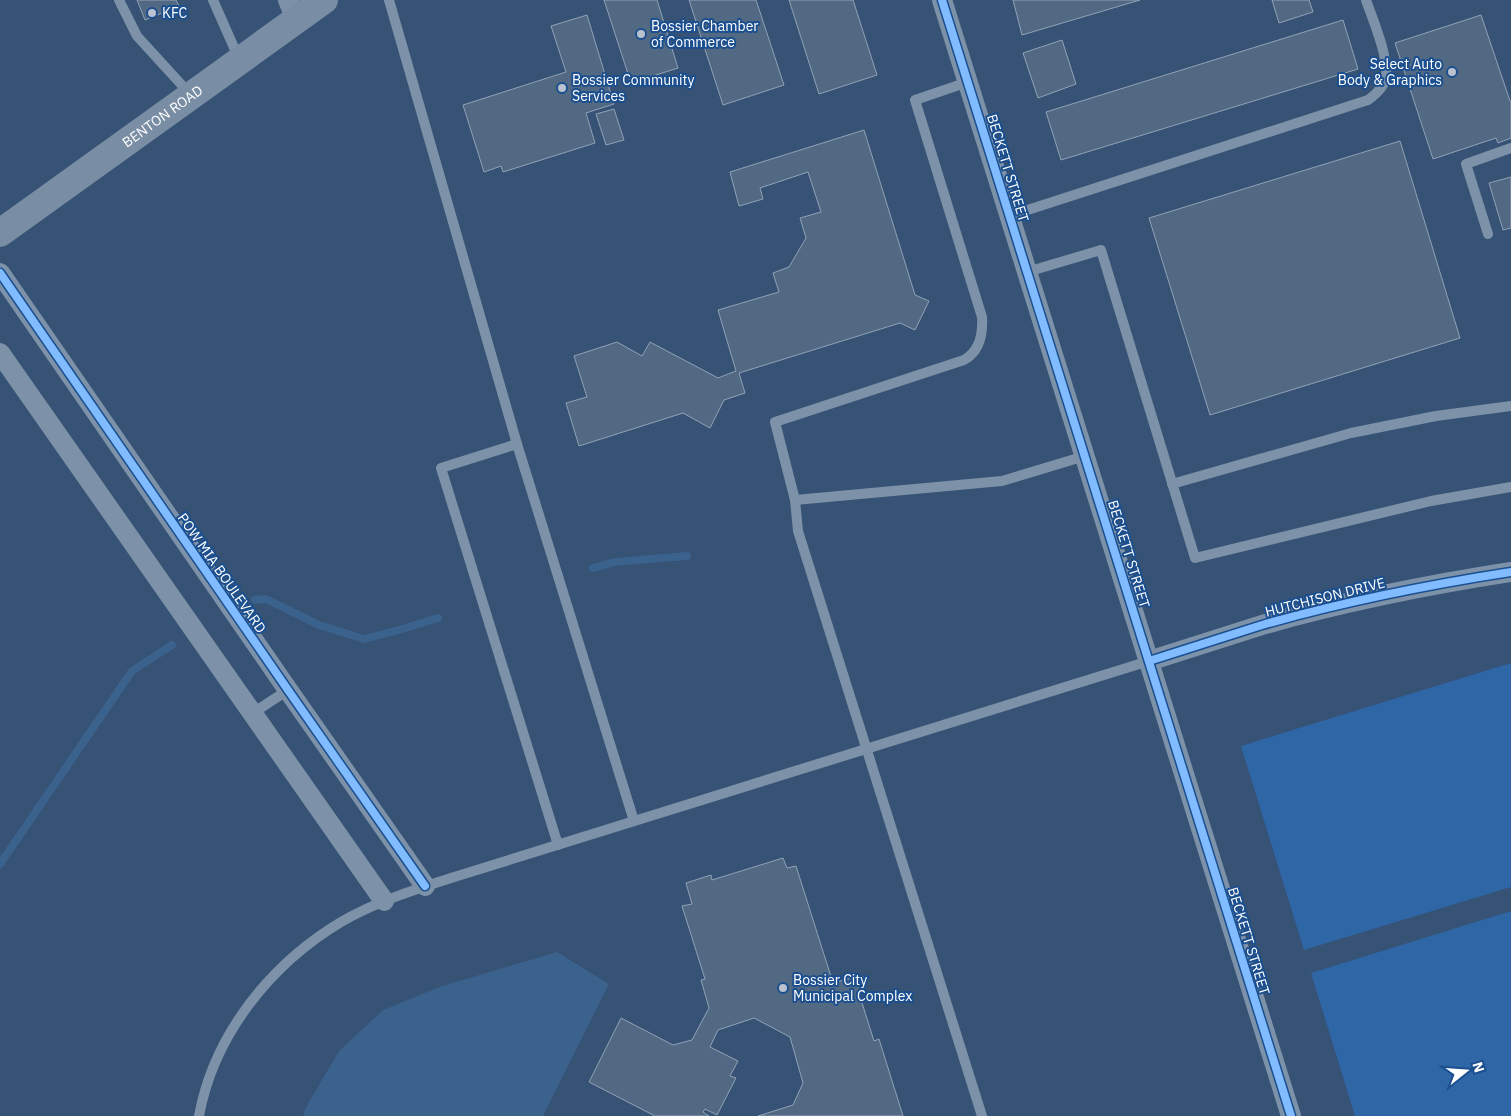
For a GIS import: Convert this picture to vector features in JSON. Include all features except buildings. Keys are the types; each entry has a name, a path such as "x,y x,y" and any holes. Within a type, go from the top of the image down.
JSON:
{"main road":[{"name":"BENTON ROAD","path":"0,233 240,61 292,10 324,0"}],"street":[{"name":"BECKETT STREET","path":"942,0 1291,1116"},
{"name":"POW MIA BOULEVARD","path":"0,273 425,886"},
{"path":"0,353 384,902"},
{"name":"HUTCHISON DRIVE","path":"1149,661 1262,625 1324,609 1432,586 1511,572"}],"lane":[{"path":"119,0 136,36 192,96"},
{"path":"213,0 240,61"},
{"path":"389,0 518,444 634,821"},
{"path":"1009,216 1368,100 1376,94 1386,78 1385,59 1366,0"},
{"path":"968,82 915,100 982,317 982,335 972,355 964,360 775,422 795,500 798,530 982,1116"},
{"path":"1488,234 1466,164 1511,148"},
{"path":"1027,272 1101,250 1194,558 1431,501 1511,487"},
{"path":"1172,484 1351,433 1436,416 1511,406"},
{"path":"518,444 441,468 558,844"},
{"path":"795,500 1002,481 1084,456"},
{"path":"199,1116 208,1082 227,1039 240,1017 269,978 320,935 342,921 425,886 1149,661"},
{"path":"253,713 288,690"}],"shaded area":[{"path":"1511,663 1511,887 1304,950 1241,746"},
{"path":"1511,911 1511,1116 1355,1116 1311,973"},
{"path":"557,952 609,984 543,1116 303,1116 305,1109 339,1051 383,1010 442,986"}],"waterway":[{"path":"593,568 615,562 687,556"},
{"path":"255,600 266,599 319,625 364,639 438,618"},
{"path":"0,864 132,671 172,645"}],"cycle path":[{"path":"942,0 1291,1116"},
{"path":"0,273 425,886"},
{"path":"1149,661 1262,625 1323,609 1417,588 1511,572"}],"place":[{"name":"KFC","path":"152,13"},
{"name":"Bossier Chamber of Commerce","path":"641,34"},
{"name":"Select Auto Body & Graphics","path":"1452,72"},
{"name":"Bossier Community Services","path":"562,88"},
{"name":"Bossier City Municipal Complex","path":"783,988"}]}
